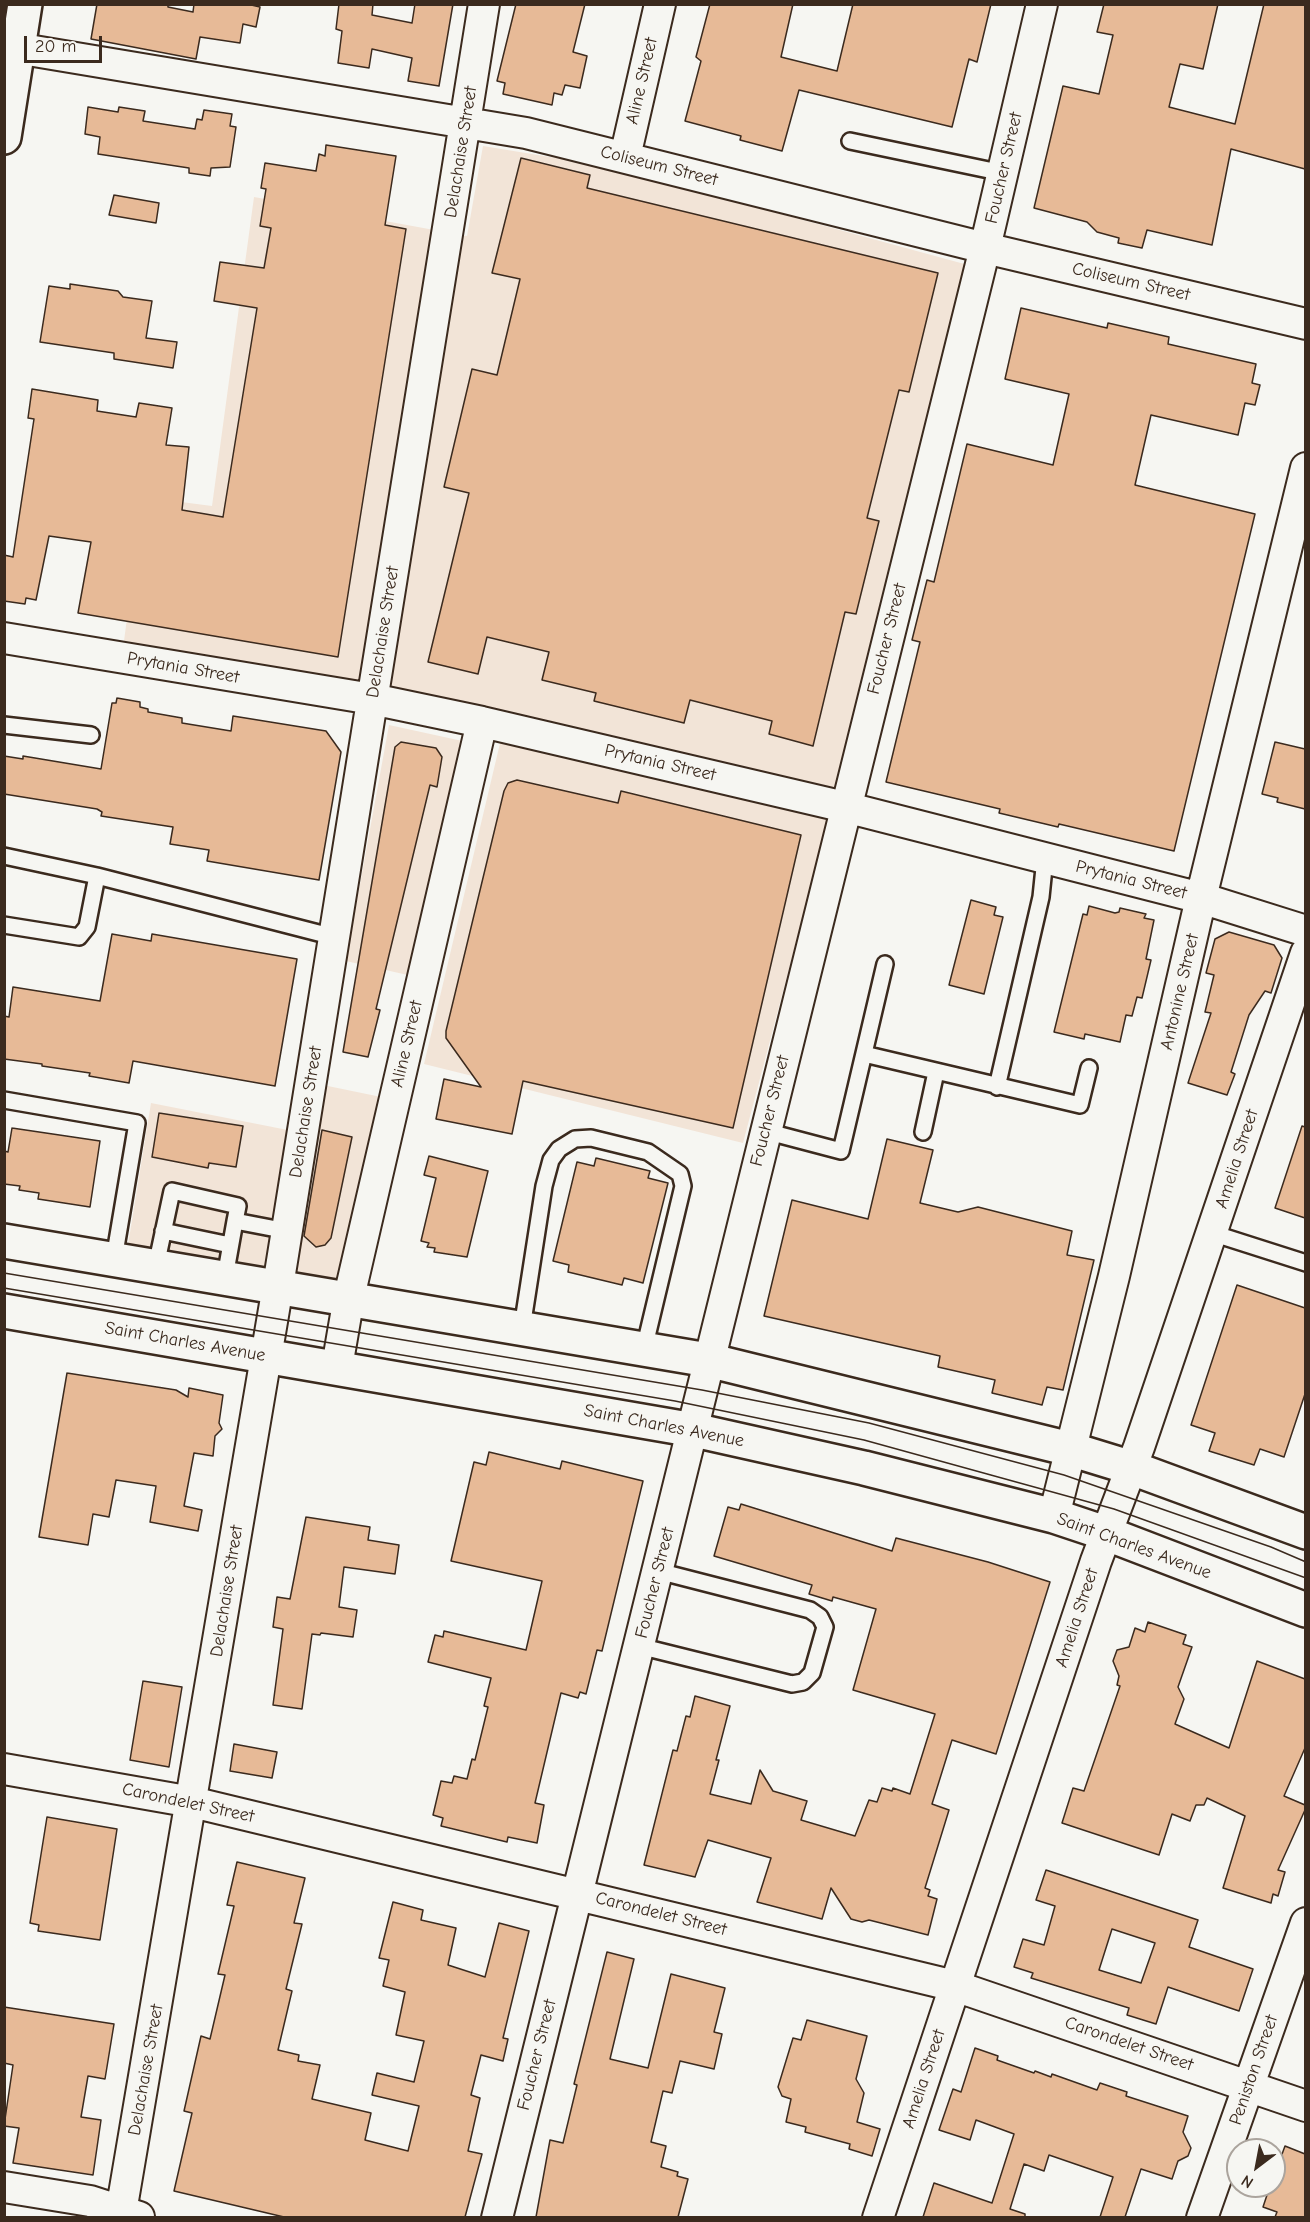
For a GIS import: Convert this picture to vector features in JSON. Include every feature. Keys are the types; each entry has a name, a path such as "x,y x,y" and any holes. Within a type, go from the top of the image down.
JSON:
{"main road":[{"path":"4,137 11,48 26,4"},
{"path":"4,1241 349,1297 708,1360 1070,1449 1132,1468 1305,1532"},
{"name":"Saint Charles Avenue","path":"4,1311 694,1430 864,1468 1054,1516 1106,1533 1305,1610"}],"street":[{"name":"Delachaise Street","path":"127,2215 484,4"},
{"name":"Aline Street","path":"625,157 660,4"},
{"name":"Foucher Street","path":"497,2217 694,1430 708,1360 845,807 986,248 1042,4"},
{"name":"Coliseum Street","path":"11,48 466,122 625,157 986,248 1305,324"},
{"name":"Antonine Street","path":"1054,1516 1114,1276 1201,898 1305,468"},
{"name":"Prytania Street","path":"4,638 372,699 482,722 845,807 1201,898 1305,930"},
{"name":"Aline Street","path":"337,1367 349,1297 482,722"},
{"name":"Amelia Street","path":"878,2217 1106,1533 1132,1468 1305,953"},
{"name":"Carondelet Street","path":"4,1769 192,1802 955,1986 1305,2106"},
{"name":"Peniston Street","path":"1202,2217 1305,1923"},
{"path":"4,2187 90,2201 127,2215"}],"lane":[{"path":"850,141 1002,173"},
{"path":"4,724 91,735"},
{"path":"4,856 97,876 334,937"},
{"path":"997,1087 1041,897 1045,858"},
{"path":"4,925 79,937 87,927 97,876"},
{"path":"765,1131 841,1151 885,964"},
{"path":"864,1054 1080,1105 1089,1068"},
{"path":"923,1132 936,1072"},
{"path":"4,1100 137,1123 114,1259"},
{"path":"522,1328 544,1186 551,1160 559,1149 575,1139 591,1138 648,1152 680,1174 683,1186 644,1349"},
{"path":"156,1266 172,1191 238,1206 225,1277"},
{"path":"235,1221 286,1231"},
{"path":"163,1231 230,1245"},
{"path":"1212,1233 1305,1263"},
{"path":"639,1646 792,1684 803,1682 812,1673 825,1627 820,1617 810,1610 658,1571"}],"shaded area":[{"path":"483,146 605,166 968,265 835,794 743,1143 424,1064 506,718 382,688 124,641 143,497 212,506 254,197 467,236"},
{"path":"389,725 467,742 412,976 346,961"},
{"path":"323,1085 386,1098 345,1285 128,1245 151,1103 313,1135"}],"building":[{"path":"97,4 168,4 168,7 193,12 194,4 247,4 260,7 256,27 243,24 240,43 200,37 196,59 91,39"},
{"path":"339,4 373,4 372,15 412,23 415,4 453,4 439,86 408,81 412,58 372,49 369,68 338,63 342,31 336,29"},
{"path":"516,4 585,4 573,52 587,56 580,88 565,85 562,95 554,93 552,105 503,94 505,83 497,81"},
{"path":"710,4 793,4 781,57 837,71 853,4 991,4 977,62 969,59 952,127 799,90 782,151 740,140 741,136 685,121 701,61 696,57"},
{"path":"1104,4 1218,4 1203,69 1180,64 1169,107 1235,124 1264,4 1305,4 1305,169 1231,149 1212,245 1147,230 1142,248 1118,243 1119,238 1097,232 1087,222 1034,208 1063,86 1099,94 1113,35 1097,32"},
{"path":"88,107 118,112 119,107 145,111 143,121 195,129 197,119 202,120 204,110 232,114 230,126 236,127 230,167 211,168 210,176 189,173 189,168 98,154 100,137 85,134"},
{"path":"326,145 396,156 385,225 406,229 338,657 78,613 91,542 49,536 36,600 26,598 25,604 4,601 4,555 13,557 34,419 28,418 32,389 98,400 97,411 136,417 139,403 172,408 166,445 189,447 182,510 223,517 257,308 214,301 220,262 264,268 271,228 260,226 266,189 261,188 265,163 316,171 319,154 325,156"},
{"path":"521,158 590,175 587,188 938,273 909,392 899,390 867,518 879,521 856,614 845,612 813,746 769,734 772,721 690,700 684,723 594,701 596,693 542,680 549,652 487,637 478,674 428,662 469,493 444,487 472,369 497,375 520,279 492,273"},
{"path":"114,195 159,203 156,223 109,215"},
{"path":"70,284 118,291 123,297 152,301 146,338 177,342 173,368 114,359 114,353 40,342 49,286 70,289"},
{"path":"1021,308 1107,328 1108,323 1169,337 1168,344 1256,364 1252,383 1260,385 1255,405 1245,403 1238,435 1151,415 1135,485 1255,514 1174,851 1059,824 1058,827 999,813 1000,809 886,782 920,642 912,640 927,580 934,582 967,444 1053,465 1069,394 1005,379"},
{"path":"117,698 140,702 140,707 148,709 148,712 182,718 182,723 231,731 233,716 326,731 341,752 319,880 207,861 209,850 170,844 173,827 101,816 102,812 97,809 4,794 4,756 23,759 23,756 101,769 112,703 116,703"},
{"path":"401,742 436,748 442,757 437,787 430,785 376,1009 380,1010 368,1057 343,1052 395,747"},
{"path":"1275,742 1305,749 1305,809 1277,802 1278,798 1262,794"},
{"path":"517,780 618,803 621,791 801,835 733,1128 523,1081 512,1134 436,1119 444,1079 481,1087 446,1038 446,1031 504,791 508,783"},
{"path":"971,900 996,907 994,915 1003,917 984,994 949,985"},
{"path":"1089,906 1115,913 1119,912 1120,908 1146,914 1144,918 1154,920 1146,959 1151,960 1142,998 1137,997 1132,1016 1126,1015 1120,1042 1085,1034 1084,1039 1054,1032 1083,914 1087,915"},
{"path":"1229,932 1274,945 1282,958 1271,993 1265,991 1249,1015 1231,1072 1235,1074 1227,1095 1188,1083 1211,1013 1205,1012 1214,975 1206,973 1215,939"},
{"path":"112,934 151,941 152,934 297,959 275,1086 133,1061 129,1083 89,1076 90,1073 4,1059 4,1016 9,1017 13,987 100,1001"},
{"path":"159,1113 243,1126 236,1167 209,1163 208,1168 152,1157"},
{"path":"1302,1126 1305,1127 1305,1218 1275,1208"},
{"path":"12,1128 100,1141 90,1207 38,1199 39,1193 19,1190 20,1186 4,1184 4,1151 8,1152"},
{"path":"322,1130 352,1137 331,1238 325,1245 316,1247 304,1236"},
{"path":"887,1139 933,1150 920,1203 958,1212 978,1207 1072,1231 1067,1255 1094,1260 1063,1390 1047,1387 1042,1405 992,1393 995,1380 938,1367 940,1356 764,1316 792,1200 868,1219"},
{"path":"429,1156 488,1171 467,1257 434,1252 435,1248 427,1247 429,1243 421,1241 436,1178 424,1175"},
{"path":"596,1158 650,1171 648,1178 668,1183 643,1283 624,1278 622,1285 568,1272 569,1265 553,1261 577,1162 594,1166"},
{"path":"1237,1285 1305,1308 1305,1394 1284,1457 1260,1449 1254,1465 1209,1451 1215,1433 1191,1425"},
{"path":"67,1373 176,1390 188,1397 189,1388 223,1395 219,1423 222,1429 215,1436 213,1456 194,1453 184,1506 202,1510 198,1531 150,1522 156,1486 116,1480 109,1517 93,1514 88,1545 39,1537"},
{"path":"489,1452 560,1469 562,1461 643,1481 602,1651 597,1650 586,1694 580,1692 578,1698 561,1693 535,1803 544,1805 537,1843 508,1837 507,1842 441,1826 443,1818 433,1815 441,1781 452,1783 454,1776 467,1779 472,1759 475,1760 488,1707 484,1706 491,1678 428,1662 435,1635 443,1637 444,1631 526,1650 542,1581 451,1561 474,1462 486,1465"},
{"path":"741,1504 892,1551 896,1538 988,1562 1050,1582 996,1754 952,1740 932,1804 949,1810 925,1888 930,1890 928,1896 937,1899 928,1935 869,1920 862,1922 851,1919 831,1888 822,1919 757,1902 771,1858 708,1840 695,1877 644,1865 673,1750 677,1751 686,1716 690,1717 695,1696 730,1706 710,1794 751,1804 760,1770 773,1791 807,1801 801,1820 855,1836 869,1800 877,1802 882,1788 892,1791 893,1788 910,1794 935,1714 853,1690 876,1609 833,1597 832,1601 809,1594 812,1585 714,1556 728,1507 739,1510"},
{"path":"306,1517 370,1527 368,1540 399,1545 395,1574 344,1567 339,1607 357,1610 353,1637 312,1634 302,1709 273,1705 283,1629 273,1627 277,1597 290,1599"},
{"path":"1148,1622 1186,1635 1183,1644 1192,1647 1178,1687 1184,1699 1175,1724 1229,1748 1257,1661 1305,1679 1305,1748 1284,1796 1305,1805 1305,1810 1278,1870 1285,1872 1278,1896 1273,1894 1271,1903 1223,1888 1245,1816 1207,1798 1204,1805 1196,1805 1190,1821 1172,1814 1159,1855 1062,1823 1073,1788 1084,1791 1120,1686 1117,1685 1119,1676 1113,1661 1117,1650 1129,1647 1135,1628 1145,1632"},
{"path":"143,1681 182,1687 169,1767 130,1760"},
{"path":"234,1744 277,1752 272,1778 230,1771"},
{"path":"47,1817 117,1829 100,1940 38,1931 39,1925 30,1923"},
{"path":"237,1862 305,1878 294,1923 302,1924 286,1989 292,1991 278,2050 299,2055 298,2061 320,2065 312,2099 371,2113 365,2140 408,2151 419,2106 372,2095 377,2073 414,2082 424,2041 396,2035 405,1992 383,1986 389,1960 379,1958 393,1902 423,1910 421,1920 456,1928 448,1965 485,1977 499,1923 529,1931 503,2038 508,2039 503,2061 481,2055 471,2095 480,2098 468,2151 482,2154 465,2217 284,2217 174,2191 192,2113 184,2111 201,2036 210,2039 225,1975 218,1974 234,1906 227,1905"},
{"path":"1046,1870 1198,1920 1189,1947 1253,1969 1239,2011 1168,1987 1156,2024 1127,2015 1129,2008 1031,1978 1033,1973 1014,1967 1023,1939 1044,1945 1055,1906 1036,1900","holes":["1112,1929 1155,1943 1141,1983 1099,1970"]},
{"path":"607,1952 634,1959 610,2059 648,2068 671,1974 725,1988 714,2032 722,2034 714,2069 680,2061 672,2093 663,2091 651,2142 666,2146 661,2167 678,2172 677,2176 688,2179 678,2217 536,2217 550,2140 563,2143 577,2085 574,2084"},
{"path":"4,2007 114,2024 105,2079 88,2076 81,2117 101,2120 93,2175 13,2163 19,2128 4,2126 13,2065 4,2063"},
{"path":"807,2020 867,2036 856,2079 864,2093 857,2122 880,2129 872,2156 849,2149 850,2144 805,2132 806,2127 786,2122 791,2099 782,2096 778,2087 793,2038 801,2040"},
{"path":"975,2048 998,2056 997,2060 1034,2073 1035,2071 1051,2077 1052,2074 1097,2090 1100,2083 1127,2092 1126,2096 1188,2116 1183,2132 1191,2148 1188,2156 1178,2161 1172,2179 1141,2169 1125,2217 1100,2217 1113,2177 1049,2155 1044,2171 1024,2164 1010,2209 1025,2214 1025,2217 923,2217 934,2183 992,2203 1014,2134 976,2120 970,2140 939,2130 953,2089 961,2092"},
{"path":"1286,2146 1305,2154 1305,2217 1275,2217 1277,2212 1263,2207 1266,2198 1286,2198"}],"tram line":[{"path":"4,1273 702,1390 869,1423 1064,1475 1271,1547 1306,1562"},
{"path":"4,1288 675,1401 864,1440 1114,1509 1306,1578"}]}
